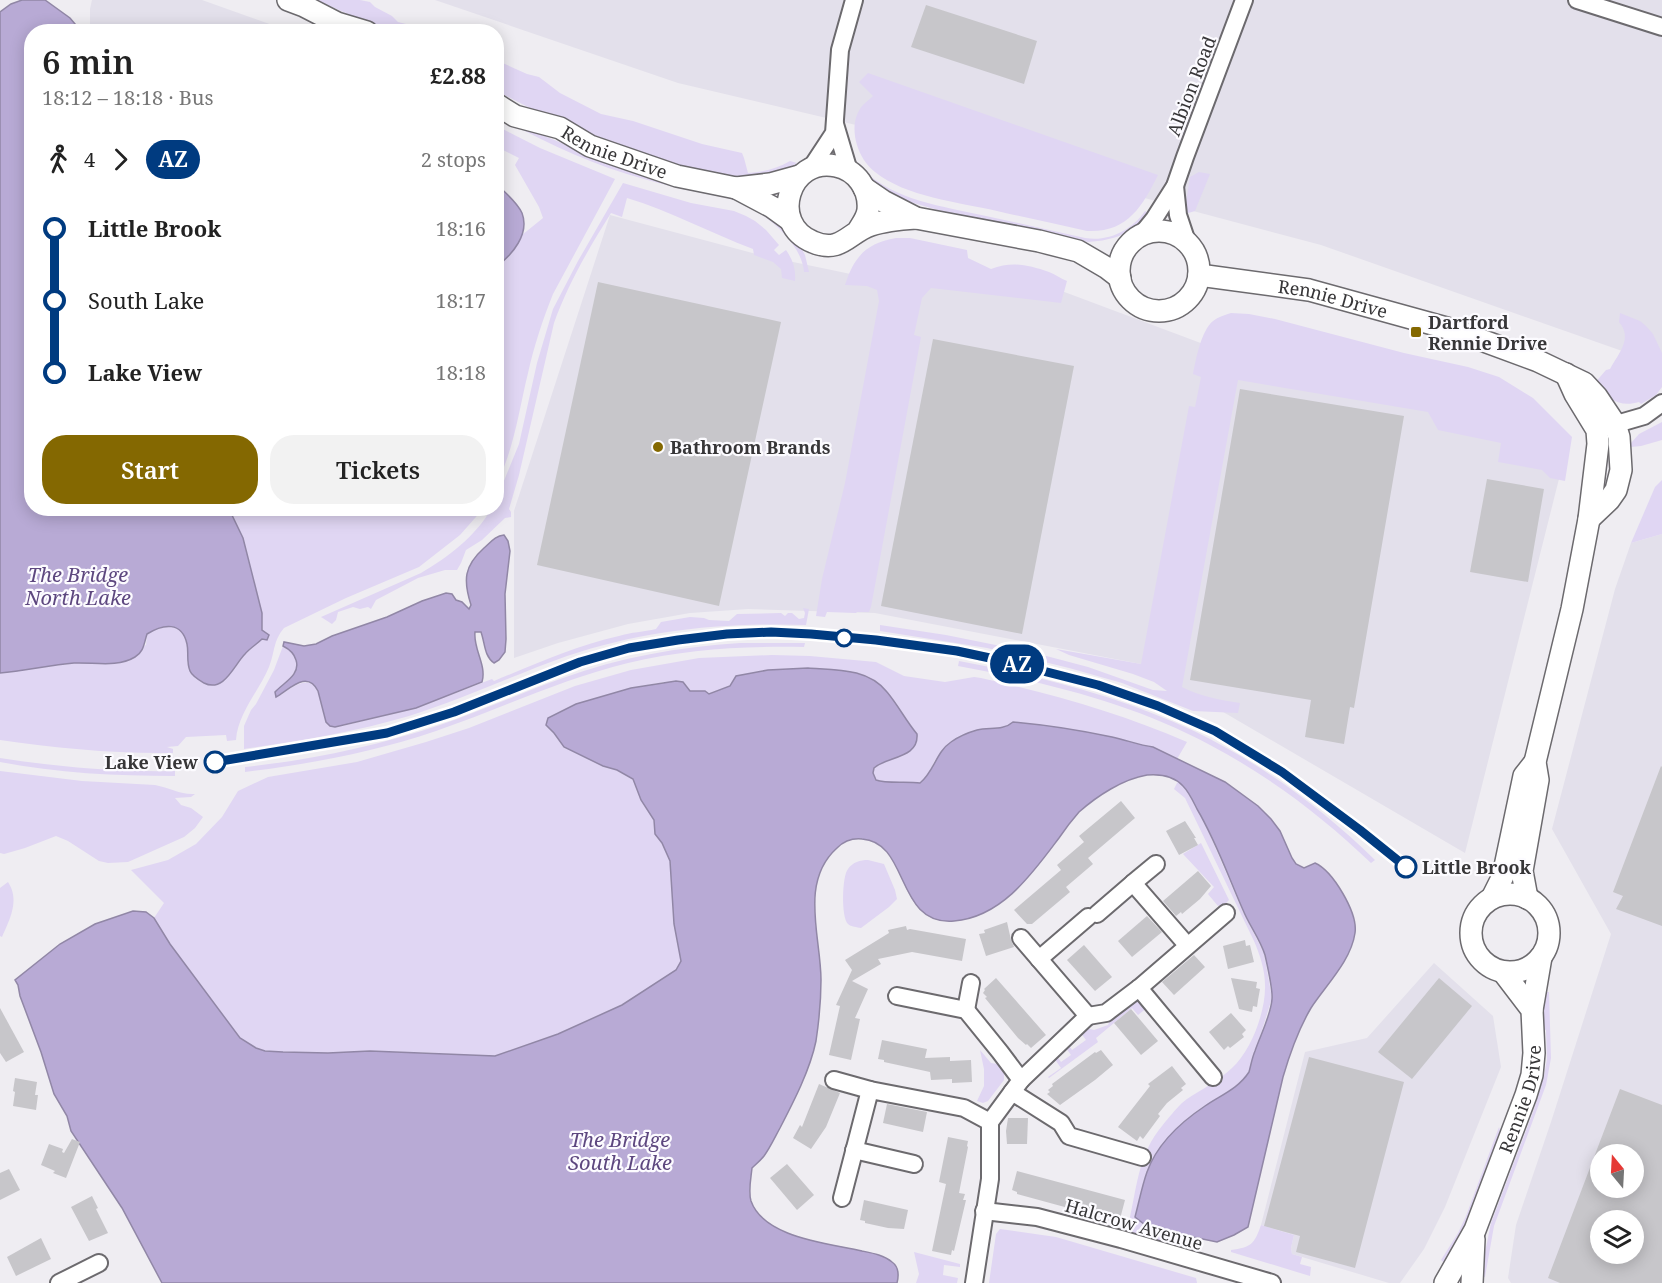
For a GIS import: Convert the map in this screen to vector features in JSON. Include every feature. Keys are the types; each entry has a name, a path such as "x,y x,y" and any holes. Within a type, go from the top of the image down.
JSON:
{"street":[{"path":"288,0 340,24"},
{"path":"790,220 787,208 792,186 834,134 840,50 854,0"},
{"name":"Albion Road","path":"1136,239 1154,219 1175,186 1244,0"},
{"path":"1576,0 1662,27"},
{"name":"Rennie Drive","path":"504,109 515,116 560,129 590,146 626,159 677,176 736,188 772,207 790,220 804,238 814,243 838,244 870,225 916,218 1039,241 1078,251 1120,278 1124,290 1132,300 1143,308 1156,311 1171,309 1185,302 1194,290 1199,275 1309,291 1454,330 1539,361 1566,374 1575,394 1606,427"},
{"path":"835,123 849,171"},
{"name":"Rennie Drive","path":"736,188 770,184 830,165 849,171 858,178 864,188 916,218"},
{"name":"Albion Road","path":"1175,186 1178,216 1187,242"},
{"path":"858,231 868,210 864,188"},
{"name":"Rennie Drive","path":"1078,251 1136,239 1152,231 1165,231 1187,242"},
{"path":"1120,278 1119,265 1123,253 1136,239"},
{"path":"1187,242 1195,252 1199,263 1199,275"},
{"path":"1527,898 1522,871 1538,780 1535,762 1572,609 1589,519 1597,460 1606,427 1644,416 1662,403"},
{"path":"1491,898 1509,895 1527,898 1540,908 1546,919 1549,931 1548,944 1541,957 1518,972 1503,972 1491,968 1480,959 1470,936 1471,924 1476,913 1480,906 1491,898 1503,876 1524,776 1535,762"},
{"path":"1039,959 1156,864"},
{"path":"1133,883 1187,945"},
{"path":"974,1283 990,1179 990,1122 1016,1086 1088,1016 1106,1013 1139,988 1226,913"},
{"path":"1021,938 1088,1016"},
{"name":"Rennie Drive","path":"1445,1283 1475,1230 1532,1075 1534,1053 1532,1010 1541,957"},
{"path":"1503,972 1532,1010"},
{"path":"966,1010 970,983"},
{"path":"1139,988 1213,1077"},
{"path":"897,996 966,1010 1000,1052 1016,1086 1061,1123 1069,1136 1142,1156"},
{"path":"834,1080 870,1090 964,1108 990,1122"},
{"path":"842,1198 870,1090"},
{"path":"854,1150 914,1164"},
{"name":"Halcrow Avenue","path":"984,1211 1037,1217 1272,1283"},
{"name":"Rennie Drive","path":"1472,1283 1475,1230"},
{"path":"59,1283 99,1263"}],"shaded area":[{"path":"92,0 202,0 269,24 90,24"},
{"path":"316,0 370,2 398,22 406,24 371,24"},
{"path":"435,0 1662,0 1662,365 1321,245 991,157 678,83"},
{"path":"504,64 539,77 560,93 601,114 633,121 702,144 742,153 748,173 769,170 790,161 797,163 767,175 749,178 714,173 649,157 546,116 504,95"},
{"path":"868,73 1158,175 1146,198 1132,216 1113,228 1101,230 1087,231 917,193 875,172 866,163 858,149 855,135 856,119 860,109 873,96 859,82"},
{"path":"504,115 542,135 616,165 736,195 765,210 799,244 805,255 809,272 804,272 797,251 783,233 765,217 741,202 658,183 606,167 532,135 504,120"},
{"path":"504,130 540,148 615,179 549,303 533,353 512,443 504,467 504,260 511,254 522,235 543,218 515,165 519,158 504,150"},
{"path":"862,169 889,188 920,201 1085,238 1103,238 1119,233 1134,224 1145,211 1148,213 1122,235 1107,240 1088,242 938,210 903,200 882,190 867,179"},
{"path":"1199,172 1210,174 1195,211 1185,214 1190,177"},
{"path":"623,183 691,203 734,211 755,221 779,245 774,250 779,255 786,250 794,265 795,281 782,278 781,269 773,262 754,255 753,249 659,209 627,198 622,217 611,213 595,239 572,280 554,323 509,509 511,517 505,518 482,540 466,550 457,570 445,570 418,578 376,600 371,609 353,607 338,612 332,624 321,617 421,573 460,546 487,516 504,516 504,481 519,444 537,363 553,309"},
{"path":"610,215 760,255 865,277 1019,275 1222,351 1569,439 1465,853 1141,664 875,613 748,609 690,613 628,624 514,658 514,511"},
{"path":"896,238 910,238 967,250 968,258 991,269 1006,265 1027,266 1049,272 1067,281 1061,303 931,288 922,298 914,335 921,337 871,607 869,612 827,612 825,617 816,616 822,579 845,483 879,301 877,290 867,286 845,285 857,259 863,253 877,244"},
{"path":"1231,313 1275,319 1404,353 1468,367 1499,377 1533,398 1572,437 1565,481 1550,478 1542,470 1498,462 1501,443 1438,430 1428,412 1238,380 1182,687 1210,697 1240,703 1238,713 1193,711 1122,683 1069,668 987,648 880,631 880,625 946,635 1035,653 1088,667 1153,690 1167,691 1154,682 1133,674 1056,649 1141,664 1189,406 1195,407 1201,377 1193,374 1197,353 1205,331 1213,321"},
{"path":"1620,313 1646,326 1653,334 1662,353 1662,387 1656,395 1641,404 1639,402 1619,403 1604,394 1594,384 1606,370 1610,369 1623,346 1625,334 1619,322"},
{"path":"1662,422 1662,440 1631,447 1631,443 1639,434"},
{"path":"1662,480 1662,534 1631,543 1655,487"},
{"path":"232,516 477,516 460,535 419,567 346,598 284,628 276,642 265,676 245,711 236,740 227,741 226,735 186,737 178,746 167,747 173,749 173,753 129,753 0,740 0,673 76,663 110,664 146,645 147,634 167,627 173,627 183,633 188,647 189,668 192,674 201,681 234,669 244,655 263,638 262,613 243,538"},
{"path":"1662,534 1662,1283 1511,1283 1508,1278 1516,1225 1611,934 1552,829 1615,589 1631,543"},
{"path":"803,608 809,609 806,625 715,627 625,640 567,656 409,716 327,736 244,749 244,726 274,670 283,646 295,656 297,666 291,677 280,687 281,695 300,684 307,682 312,684 320,695 324,716 342,726 416,708 587,645 656,629 661,622 690,617 729,621 737,614 781,613 785,616 792,613 799,619 804,618"},
{"path":"740,643 805,643 804,647 738,648 694,652 628,663 579,677 460,722 389,745 294,765 245,772 245,767 343,751 416,733 606,664 672,650"},
{"path":"772,655 876,662 904,676 945,682 981,678 1086,705 1187,742 1177,759 1153,747 1008,727 977,730 935,760 927,777 920,783 886,782 876,780 873,773 874,768 908,753 916,742 917,734 883,687 858,673 808,668 768,670 709,694 705,691 690,691 664,682 631,688 576,704 548,718 546,725 564,747 633,779 641,800 654,820 655,834 662,842 670,862 674,924 681,961 676,970 622,1005 558,1034 495,1056 370,1051 283,1052 256,1048 240,1038 170,944 154,918 164,903 131,870 168,860 196,844 222,817 238,791 268,777 357,762 426,742 469,728 575,686 631,670 699,658"},
{"path":"959,661 1019,673 1108,697 1194,731 1243,757 1289,788 1334,822 1375,860 1371,863 1315,814 1274,784 1232,757 1181,730 1087,696 1023,679 958,666"},
{"path":"0,758 87,768 175,771 175,776 65,771 0,762"},
{"path":"0,771 82,781 155,785 195,794 191,797 175,798 181,805 191,808 203,817 184,837 128,862 99,861 56,836 4,854 0,853"},
{"path":"1178,781 1185,787 1203,819 1243,912 1264,953 1272,998 1249,1072 1245,1078 1224,1095 1194,1113 1172,1133 1149,1168 1140,1199 1142,1224 1149,1228 1148,1230 1181,1241 1177,1251 1126,1234 1143,1159 1154,1137 1179,1106 1210,1085 1239,1061 1256,1030 1265,995 1262,963 1254,941 1185,798 1174,789"},
{"path":"1201,843 1229,900 1222,907 1218,906 1208,894 1214,887 1183,854"},
{"path":"862,860 884,864 897,899 861,928 849,925 846,920 843,905 844,888 846,873 850,867"},
{"path":"8,882 12,889 13,903 11,916 2,937 0,936 0,888"},
{"path":"1434,963 1493,1016 1501,1067 1445,1207 1424,1249 1400,1283 1389,1283 1292,1254 1294,1235 1261,1225 1305,1052 1367,1038"},
{"path":"1546,992 1549,992 1551,1058 1546,1085 1494,1226 1485,1277 1480,1277 1491,1223 1533,1112 1544,1076 1547,1059 1546,1030 1543,1029 1543,1003"},
{"path":"1133,995 1148,1007 1138,1015 1132,1008 1096,1038 1098,1042 1049,1078 1048,1077 1061,1068 1054,1058 1057,1056 1061,1062 1071,1055 1064,1045 1067,1043 1072,1050 1086,1040 1078,1029 1081,1027 1094,1030 1108,1025 1114,1011"},
{"path":"980,1050 991,1063 997,1064 1004,1072 1004,1080 988,1101 983,1103 977,1101 984,1086 984,1069"},
{"path":"1499,1127 1498,1138 1465,1225 1467,1226 1446,1264 1441,1260 1466,1216"},
{"path":"1261,1225 1294,1235 1292,1254 1302,1257 1300,1264 1311,1267 1310,1276 1231,1252 1231,1250 1251,1244"},
{"path":"1000,1229 1056,1237 1196,1278 1197,1283 989,1283 996,1234"},
{"path":"914,1252 960,1264 960,1267 944,1265 943,1275 958,1278 957,1283 916,1283 919,1274"}],"water":[{"name":"The Bridge North Lake","path":"22,0 45,0 75,24 24,24 24,516 232,516 243,538 262,613 262,630 269,635 267,640 262,639 249,650 228,676 217,684 204,683 192,675 185,637 181,631 171,627 159,628 147,634 140,653 121,662 74,663 0,673 0,12"},
{"path":"504,191 517,205 524,221 522,236 504,260"},
{"path":"504,535 510,551 505,594 505,652 494,663 487,653 481,632 475,632 483,669 482,682 416,708 335,727 326,722 318,691 309,682 298,683 276,697 275,692 294,674 297,665 293,653 283,646 284,642 304,646 316,644 446,593 452,594 456,600 469,609 471,605 466,581 469,567 484,548 496,538"},
{"name":"The Bridge South Lake","path":"808,668 840,670 871,678 887,692 917,734 916,742 908,753 874,768 873,773 876,780 920,783 942,751 954,740 977,730 1001,728 1013,722 1112,737 1153,747 1225,782 1258,806 1271,819 1280,831 1296,864 1304,868 1315,863 1329,874 1343,894 1353,915 1355,933 1353,943 1343,963 1311,1008 1292,1050 1283,1077 1248,1227 1217,1242 1149,1228 1135,1217 1147,1172 1163,1143 1187,1119 1234,1087 1249,1072 1268,1019 1272,999 1270,977 1263,949 1245,916 1222,859 1191,797 1183,786 1171,778 1147,775 1120,784 1086,806 1076,815 1027,879 1001,902 971,918 954,921 935,919 921,911 888,854 877,844 862,839 848,840 837,848 825,862 818,877 815,893 821,980 816,1041 806,1074 791,1107 766,1153 752,1168 750,1197 758,1213 783,1231 799,1237 882,1256 889,1260 897,1269 897,1283 162,1283 122,1208 71,1131 67,1116 54,1094 15,980 60,944 95,924 133,911 146,912 154,918 170,944 240,1038 265,1051 328,1053 370,1051 495,1056 558,1034 622,1005 676,970 681,961 674,924 670,861 655,834 654,820 641,800 633,779 564,747 546,725 548,718 576,704 631,688 676,681 683,682 690,691 705,691 709,694 730,686 736,676 768,670"}],"building":[{"path":"926,5 1037,41 1024,84 911,47"},
{"name":"Bathroom Brands","path":"598,282 781,322 719,606 537,565"},
{"path":"933,339 1074,366 1022,634 881,606"},
{"path":"1240,389 1404,416 1354,708 1350,707 1344,744 1305,737 1311,700 1190,680"},
{"path":"1487,479 1544,489 1528,582 1470,572"},
{"path":"1661,766 1662,926 1616,909 1623,896 1613,892"},
{"path":"1121,801 1135,818 1088,858 1093,864 1066,887 1070,892 1032,924 1027,924 1014,910 1061,870 1057,865 1084,842 1079,836"},
{"path":"1185,821 1198,845 1179,855 1166,831"},
{"path":"1198,871 1211,886 1200,899 1182,914 1181,912 1176,916 1163,901"},
{"path":"1147,916 1162,932 1132,957 1118,941"},
{"path":"1007,922 1014,947 986,956 979,934"},
{"path":"906,926 907,930 966,939 962,961 912,952 878,959 881,964 852,981 868,989 855,1018 860,1019 851,1060 829,1055 840,1006 836,1005 852,970 845,960 889,933 888,930"},
{"path":"1245,940 1246,946 1250,945 1254,962 1228,969 1223,946"},
{"path":"1084,945 1112,977 1095,991 1067,960"},
{"path":"1194,955 1205,967 1174,995 1162,982"},
{"path":"996,978 1046,1035 1031,1048 1018,1038 985,998 987,997 983,993 984,989"},
{"path":"1231,978 1257,982 1256,988 1260,989 1257,1007 1253,1006 1252,1012 1239,1009"},
{"path":"1439,978 1472,1006 1412,1079 1378,1052"},
{"path":"0,1008 24,1052 6,1062 0,1053"},
{"path":"1131,1009 1158,1041 1141,1055 1114,1023"},
{"path":"1231,1013 1246,1030 1242,1034 1244,1037 1224,1050 1209,1032"},
{"path":"882,1040 927,1049 925,1058 950,1057 950,1061 971,1060 972,1082 952,1083 952,1079 931,1080 930,1072 884,1062 878,1059"},
{"path":"1101,1050 1113,1065 1095,1080 1060,1105 1047,1094 1052,1084"},
{"path":"1309,1057 1404,1082 1355,1268 1296,1252 1300,1236 1264,1226"},
{"path":"1172,1066 1186,1084 1181,1088 1183,1090 1158,1114 1160,1116 1143,1139 1140,1136 1137,1141 1118,1127 1150,1086 1148,1084"},
{"path":"15,1078 37,1082 36,1110 13,1106"},
{"path":"819,1084 840,1093 826,1127 811,1149 793,1138 800,1125 802,1127"},
{"path":"1620,1089 1662,1105 1662,1283 1560,1283 1548,1278 1590,1168 1590,1198 1644,1198 1644,1144 1599,1144"},
{"path":"887,1104 927,1112 923,1132 883,1123"},
{"path":"1008,1118 1028,1118 1027,1144 1007,1144"},
{"path":"948,1137 968,1141 959,1193 965,1194 963,1200 966,1200 954,1251 952,1250 951,1255 932,1251 946,1184 939,1182"},
{"path":"72,1139 80,1142 66,1178 41,1165 49,1144 63,1149 64,1153"},
{"path":"787,1164 814,1195 797,1210 770,1178"},
{"path":"9,1169 20,1190 0,1200 0,1173"},
{"path":"1017,1171 1125,1200 1120,1219 1094,1215 1017,1194 1012,1190"},
{"path":"92,1196 108,1233 89,1241 71,1207"},
{"path":"864,1200 908,1210 904,1229 888,1228 860,1220"},
{"path":"41,1238 51,1259 16,1276 7,1257"}],"bus line":[{"name":"AZ","path":"215,762 387,733 454,712 580,662 629,648 727,634 771,632 811,634 957,651 1027,666 1098,685 1158,706 1215,731 1282,772 1406,867"}],"place":[{"name":"Dartford Rennie Drive","path":"1416,332"},
{"name":"Bathroom Brands","path":"658,447"},
{"name":"Lake View","path":"215,762"},
{"name":"Little Brook","path":"1406,867"}]}
